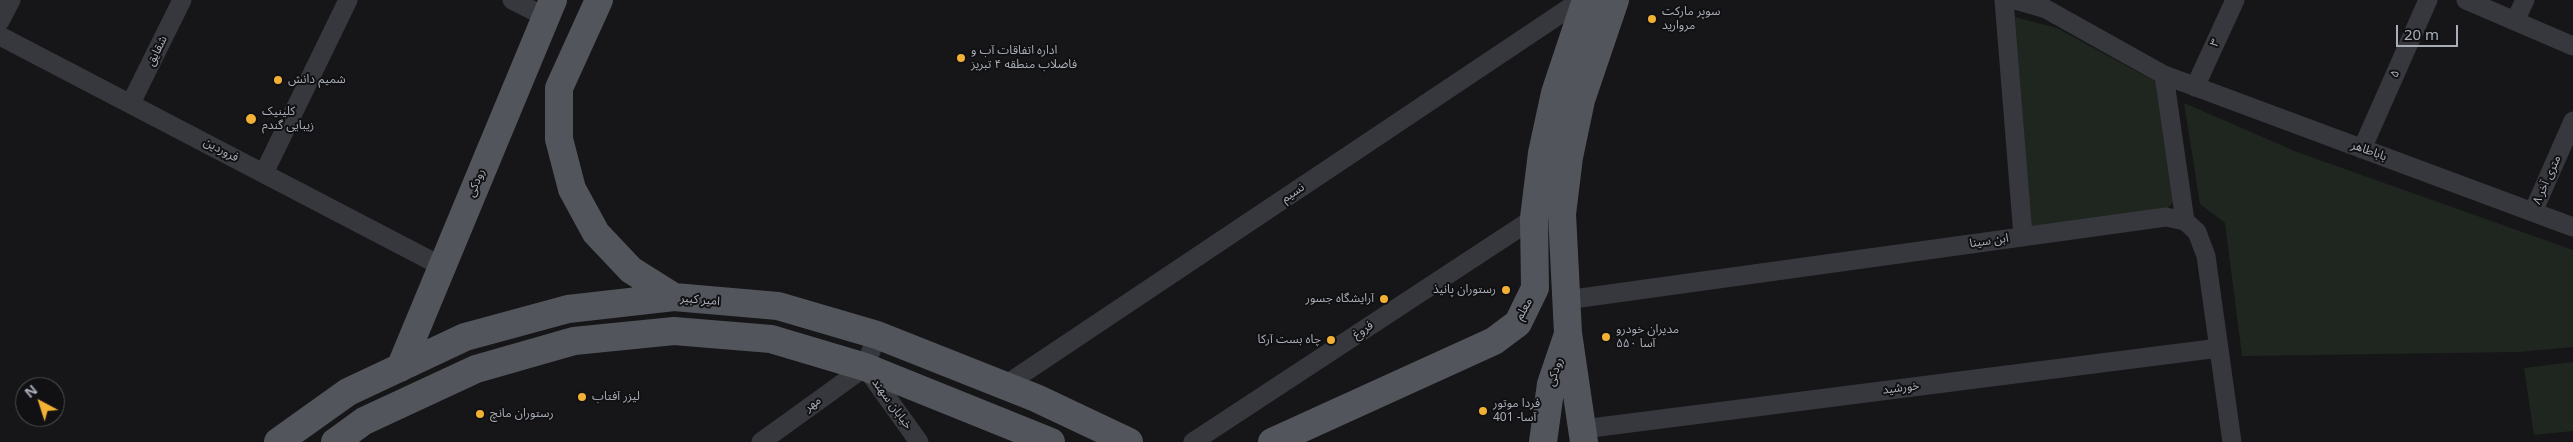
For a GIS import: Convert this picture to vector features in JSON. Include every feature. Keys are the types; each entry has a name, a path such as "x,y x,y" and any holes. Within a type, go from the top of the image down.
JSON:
{"main road":[{"path":"599,0 559,88 559,139 563,156 572,189 596,233 631,270 674,298"},
{"name":"معلم","path":"1272,442 1494,341 1518,323 1535,288 1534,218 1542,153 1554,93 1586,0"},
{"path":"1583,435 1568,333 1562,214 1569,157 1581,100 1615,0"},
{"name":"رودکى","path":"400,368 549,8"},
{"name":"امیر کبیر","path":"278,442 348,392 464,337 568,309 674,298 778,306 876,336 1004,386 1129,442"},
{"path":"335,442 364,421 476,368 574,342 674,331 771,339 865,367 1051,442"},
{"name":"رودکی","path":"1543,442 1551,384 1568,333"}],"street":[{"path":"0,21 11,0"},
{"name":"شقایق","path":"131,103 182,0"},
{"path":"264,173 348,0"},
{"path":"512,0 549,8"},
{"name":"نسیم","path":"1004,386 1581,0"},
{"path":"2004,0 2024,236"},
{"name":"باباطاهر","path":"2016,0 2048,4 2164,75 2573,227"},
{"name":"۳","path":"2195,87 2235,0"},
{"name":"۵","path":"2362,148 2428,0"},
{"path":"2466,0 2573,46"},
{"path":"2515,21 2525,0"},
{"name":"فروردین","path":"0,36 441,266"},
{"path":"2164,75 2185,222 2197,232 2206,256 2232,442"},
{"name":"۸ متری آخر","path":"2533,212 2573,121"},
{"name":"ابن سینا","path":"1566,300 2166,216 2185,222"},
{"name":"فروغ","path":"1193,442 1534,218"},
{"path":"865,367 876,336"},
{"name":"خورشید","path":"1583,435 2219,348"},
{"name":"مهر","path":"761,442 865,367"},
{"name":"خیابان سهند","path":"865,367 919,442"}],"shaded area":[{"path":"2015,17 2057,28 2158,83 2174,201 2167,209 2031,228"},
{"path":"2184,103 2297,152 2573,250 2573,347 2518,352 2242,356 2225,223 2200,204"},
{"path":"2573,362 2573,431 2534,435 2524,368"}],"place":[{"name":"سوپر مارکت مروارید","path":"1652,19"},
{"name":"اداره اتفاقات آب و فاضلاب منطقه ۴ تبریز","path":"961,58"},
{"name":"شمیم دانش","path":"278,80"},
{"name":"کلینیک زیبایی گندم","path":"251,119"},
{"name":"رستوران پانیذ","path":"1506,290"},
{"name":"آرایشگاه جسور","path":"1384,299"},
{"name":"مدیران خودرو ۵۵۰ آسا","path":"1606,337"},
{"name":"چاه بست آرکا","path":"1331,340"},
{"name":"لیزر آفتاب","path":"582,397"},
{"name":"فردا موتور 401 -آسا","path":"1483,411"},
{"name":"رستوران مانچ","path":"480,414"}]}
